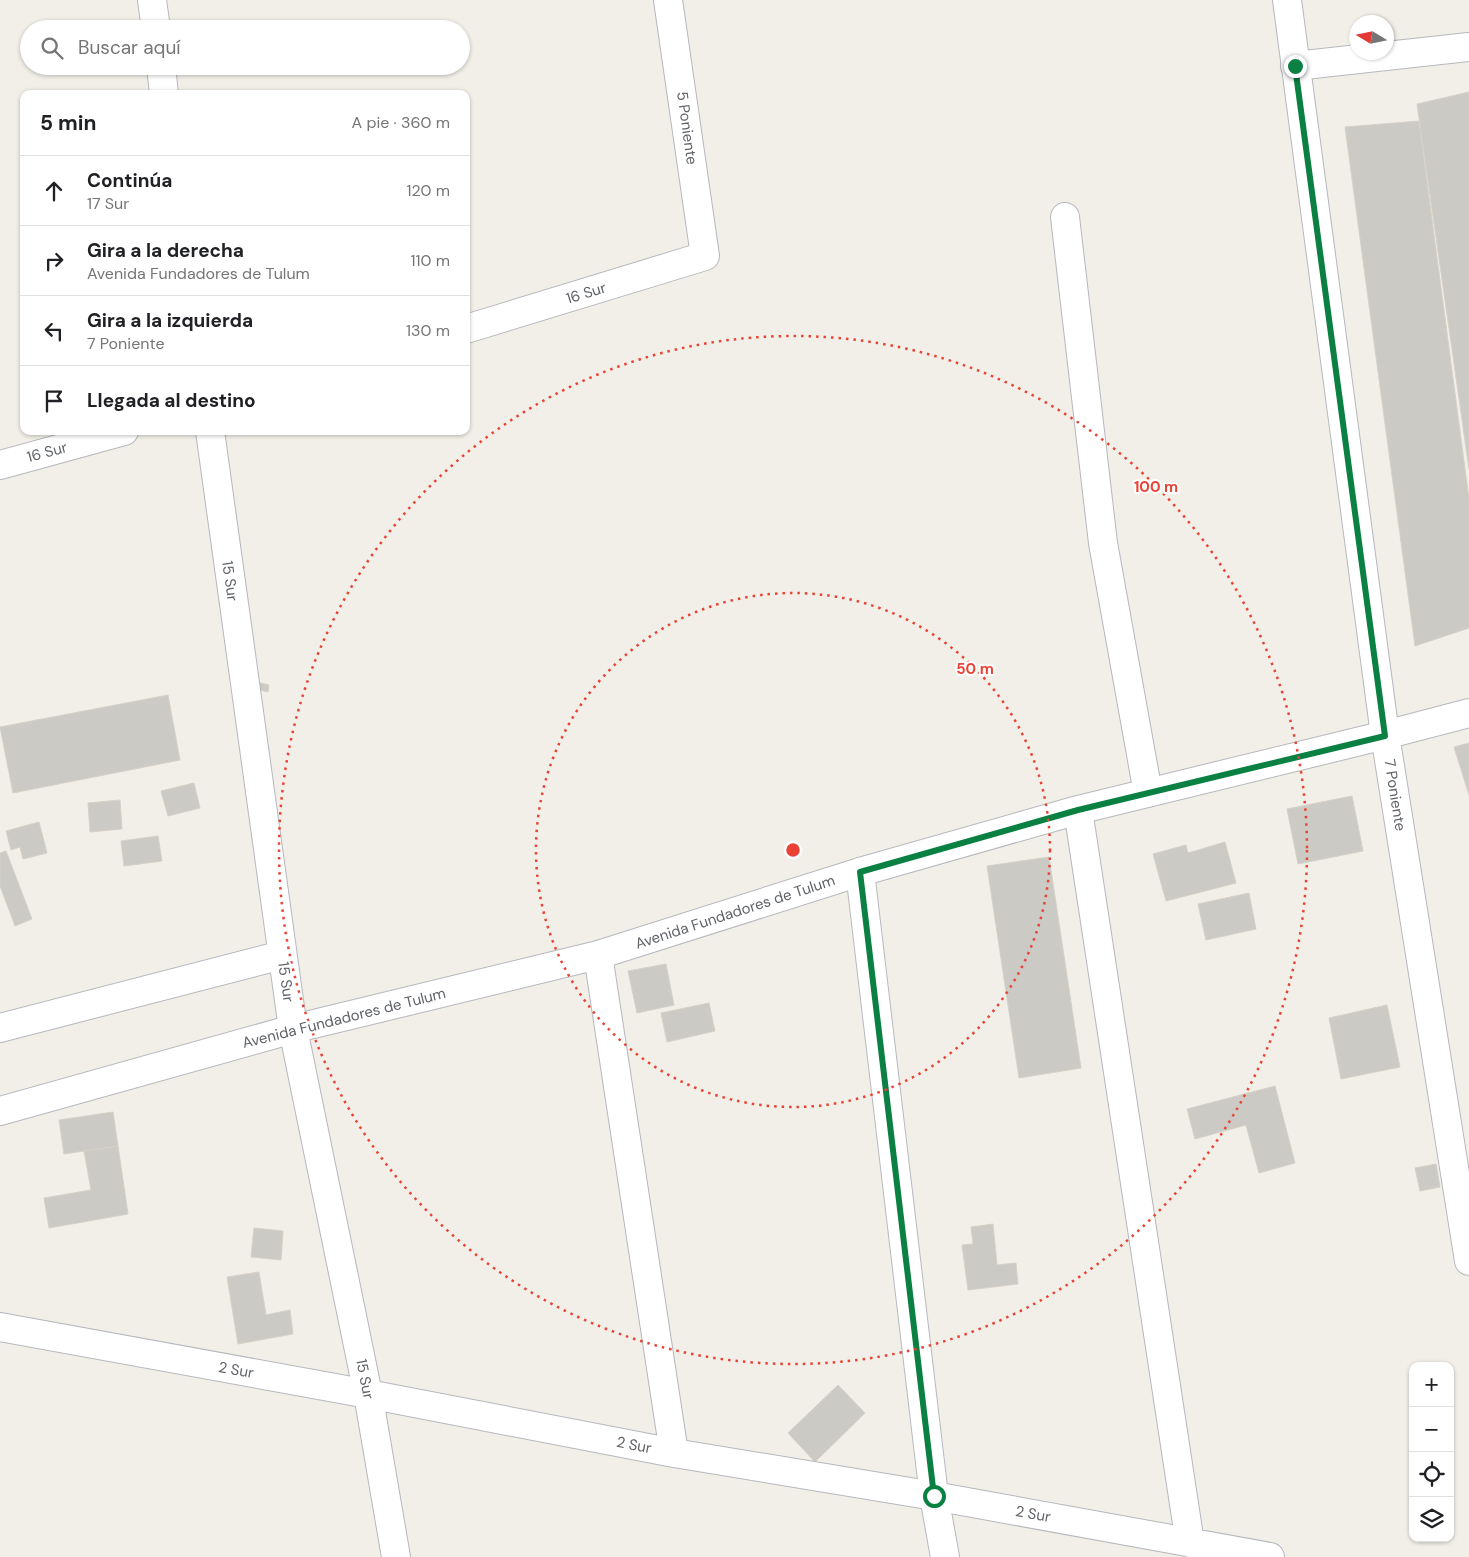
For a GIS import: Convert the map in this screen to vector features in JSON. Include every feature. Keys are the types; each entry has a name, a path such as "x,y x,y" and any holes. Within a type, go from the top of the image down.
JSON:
{"street":[{"path":"152,0 155,20"},
{"name":"5 Poniente","path":"668,0 705,256"},
{"name":"7 Poniente","path":"1287,0 1385,736 1469,1260"},
{"path":"1295,66 1469,47"},
{"path":"162,75 164,90"},
{"path":"1065,217 1103,543 1148,793"},
{"name":"16 Sur","path":"470,328 705,256"},
{"name":"16 Sur","path":"0,465 109,435"},
{"name":"15 Sur","path":"211,435 293,1029 368,1394 396,1557"},
{"name":"Avenida Fundadores de Tulum","path":"0,1111 293,1029 598,955 860,872 1078,810 1385,736 1469,713"},
{"path":"1078,810 1190,1543"},
{"path":"860,872 934,1496 945,1557"},
{"path":"0,1028 282,955"},
{"path":"598,955 674,1453"},
{"name":"2 Sur","path":"0,1327 368,1394 674,1453 934,1496 1270,1557"}],"building":[{"path":"1469,92 1469,469 1417,104"},
{"path":"1419,121 1469,499 1469,628 1415,646 1345,127"},
{"path":"253,681 269,685 268,692 252,688"},
{"path":"168,695 180,760 13,793 0,727"},
{"path":"1469,743 1469,795 1454,747"},
{"path":"194,783 200,808 168,816 161,791"},
{"path":"1352,796 1363,851 1298,864 1287,809"},
{"path":"120,800 122,829 90,832 88,803"},
{"path":"39,822 47,853 23,859 20,847 11,850 6,831"},
{"path":"158,836 162,861 124,866 121,841"},
{"path":"1225,842 1236,883 1166,901 1153,854 1186,845 1188,853"},
{"path":"6,851 32,919 15,926 0,886 0,853"},
{"path":"1049,857 1081,1068 1019,1078 987,866"},
{"path":"1249,893 1256,929 1206,940 1198,904"},
{"path":"666,964 674,1005 637,1013 628,971"},
{"path":"709,1003 715,1031 667,1042 661,1013"},
{"path":"1387,1005 1400,1067 1341,1079 1329,1018"},
{"path":"1275,1086 1295,1163 1259,1173 1246,1125 1195,1139 1187,1109"},
{"path":"113,1112 118,1146 64,1154 59,1120"},
{"path":"118,1146 128,1214 49,1228 44,1198 91,1190 84,1151"},
{"path":"1436,1164 1440,1187 1420,1191 1415,1168"},
{"path":"993,1224 997,1265 1016,1263 1018,1284 968,1290 962,1245 973,1244 971,1227"},
{"path":"254,1228 283,1231 281,1260 251,1257"},
{"path":"259,1272 266,1315 290,1310 293,1334 238,1344 227,1277"},
{"path":"838,1385 865,1413 815,1462 788,1433"}],"route":[{"path":"934,1496 860,872 1078,810 1385,736 1295,66"}]}
